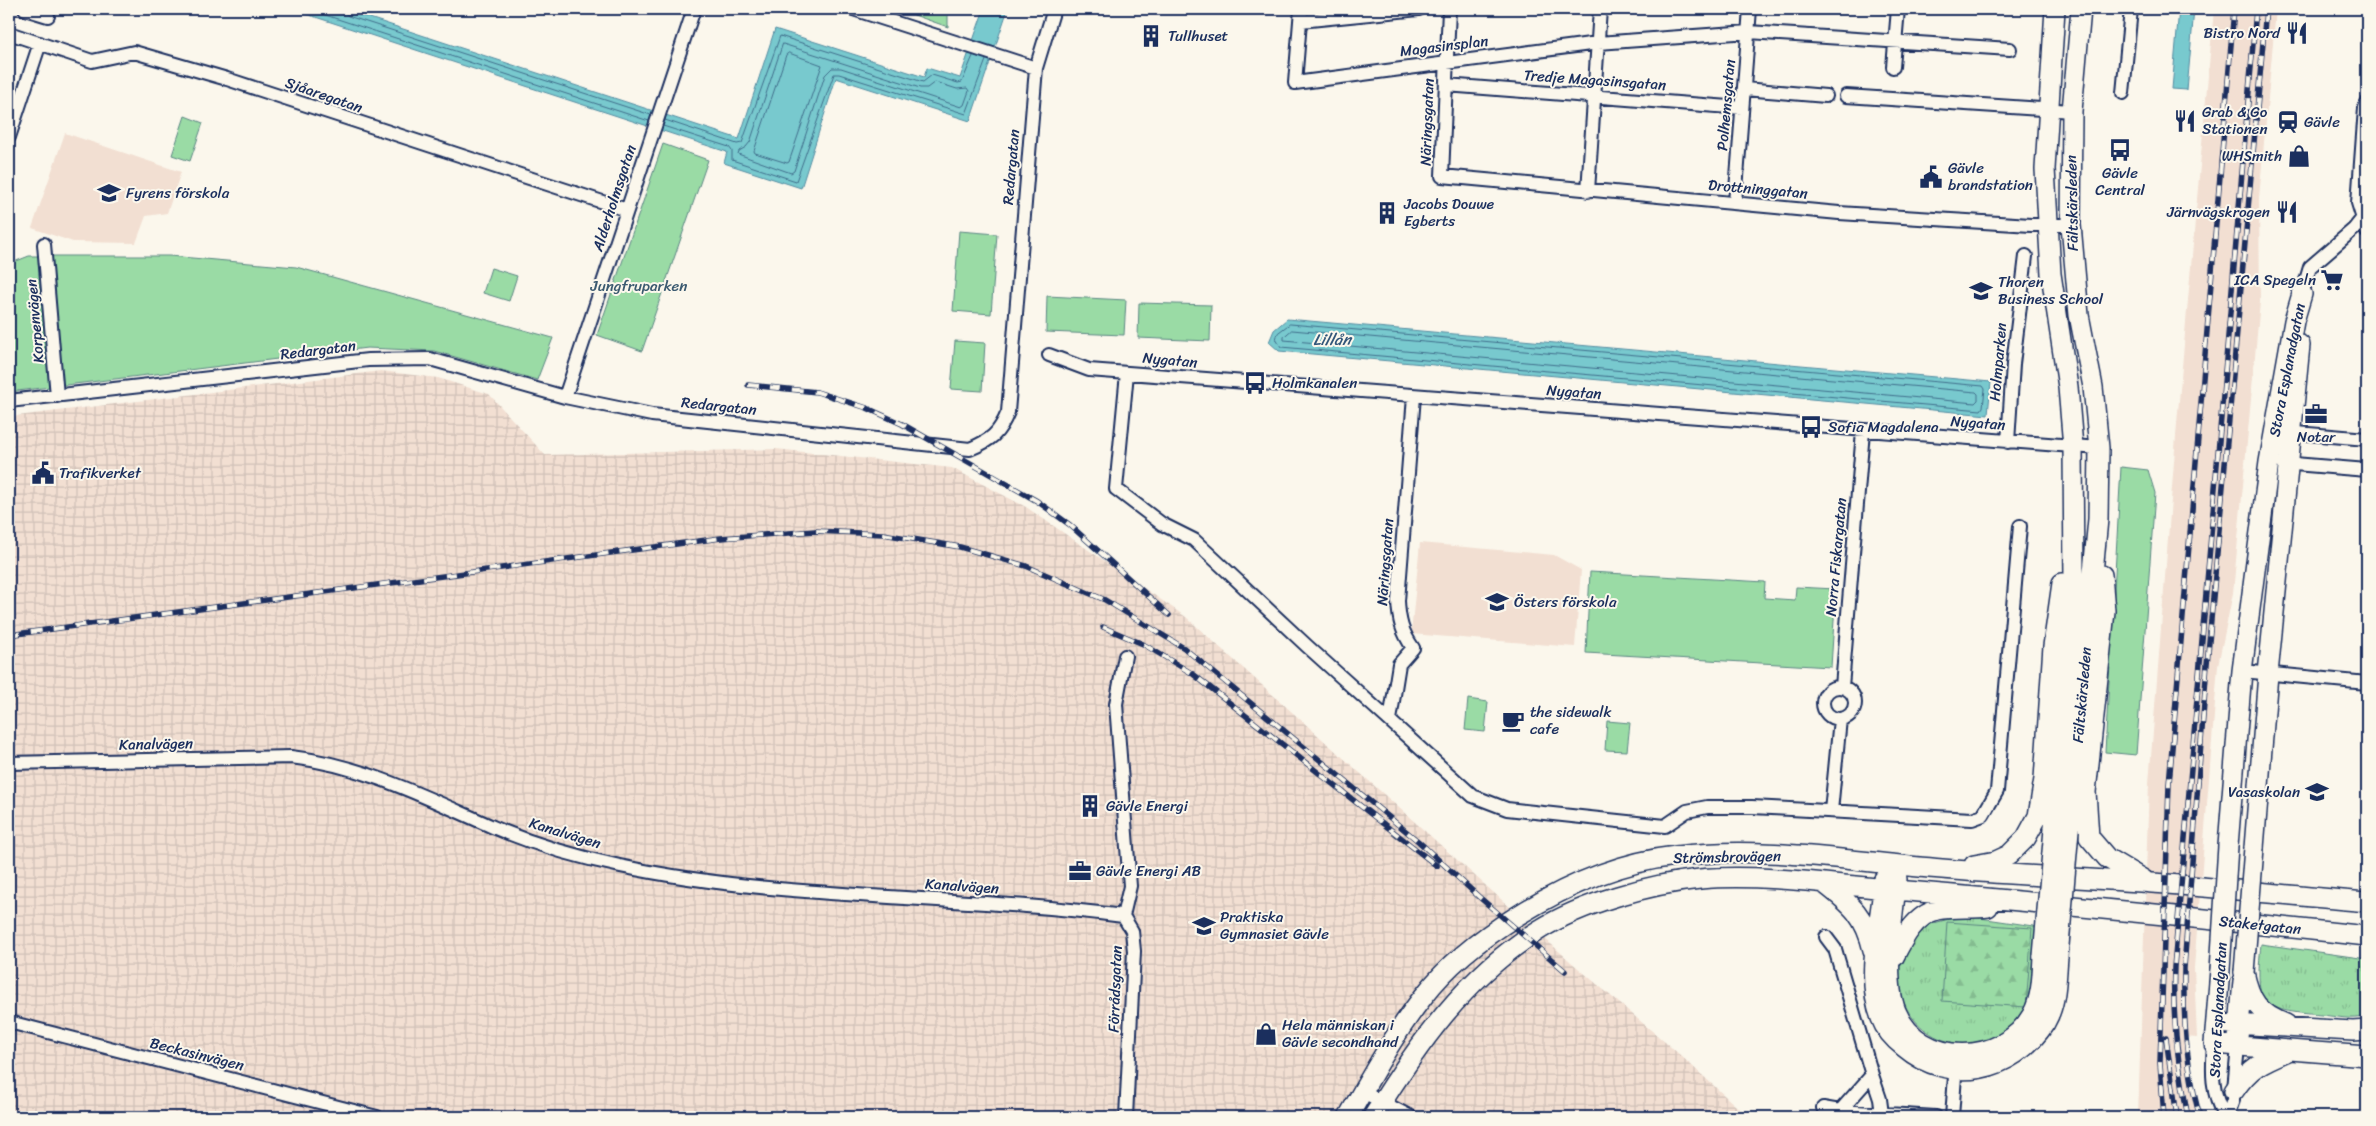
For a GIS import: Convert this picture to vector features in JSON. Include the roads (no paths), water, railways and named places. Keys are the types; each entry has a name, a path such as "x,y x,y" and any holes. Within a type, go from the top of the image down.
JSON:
{"main road":[{"name":"Fältskärsleden","path":"2055,9 2045,169 2047,226 2052,282 2068,387 2073,447 2074,583 2062,830"},
{"name":"Fältskärsleden","path":"1892,864 1882,960 1897,1012 1907,1028 1920,1040 1956,1062 1970,1055 1997,1047 2014,1036 2032,1015 2051,956 2062,830 2098,519 2099,448 2093,387 2079,315 2071,225 2072,111 2081,9"},
{"name":"Stora Esplanadgatan","path":"2214,1044 2242,671 2269,462 2283,432 2299,367 2302,294"},
{"name":"Stora Esplanadgatan","path":"2238,1046 2268,674 2289,463 2283,432"},
{"path":"1941,869 1982,864 2009,855 2026,838 2038,816 2044,779 2053,646 2072,508"},
{"path":"2098,519 2104,611 2086,792 2089,837 2107,858 2139,879 2155,883 2367,902"},
{"name":"Strömsbrovägen","path":"1348,1117 1423,997 1452,965 1494,930 1550,895 1632,865 1675,856 1773,855 1941,869 2155,883"},
{"name":"Strömsbrovägen","path":"1378,1110 1425,1038 1461,994 1499,959 1540,929 1580,910 1644,887 1701,879 1759,878 2153,913"},
{"path":"1826,884 1860,915 1882,960 1925,915 1938,910 1976,909 2028,902"},
{"name":"Staketgatan","path":"2153,913 2367,936"},
{"path":"2302,929 2367,947"},
{"path":"2244,972 2249,993 2259,1009 2274,1020 2294,1027"},
{"path":"2216,1023 2353,1031 2367,1030"},
{"path":"2214,1044 2367,1056"},
{"path":"2234,1091 2246,1074 2254,1067 2291,1050"}],"street":[{"path":"26,9 48,16"},
{"name":"Alderholmsgatan","path":"565,397 694,9"},
{"path":"853,9 1036,68"},
{"name":"Redargatan","path":"9,401 368,360 430,359 565,397 652,415 945,448 970,449 990,441 1003,425 1008,412 1011,394 1018,277 1036,68 1054,9"},
{"path":"1300,15 1419,9"},
{"name":"Näringsgatan","path":"1442,176 1449,9"},
{"path":"1588,191 1596,96 1600,9"},
{"name":"Polhemsgatan","path":"1735,203 1750,9"},
{"path":"1893,67 1898,9"},
{"path":"2123,93 2131,9"},
{"name":"Magasinsplan","path":"1300,15 1295,83 1598,43 1749,32 2010,48"},
{"name":"Sjåaregatan","path":"9,33 92,61 134,52 227,79 627,210"},
{"path":"9,137 40,42"},
{"name":"Tredje Magasinsgatan","path":"1446,85 1742,108"},
{"path":"1744,89 1826,96"},
{"path":"1846,96 2072,111"},
{"path":"2367,103 2364,108 2358,203 2365,215 2367,232"},
{"name":"Drottninggatan","path":"1442,176 1839,213 2047,226 2071,225"},
{"path":"2302,294 2310,267 2354,229 2365,215"},
{"name":"Korpenvägen","path":"44,244 57,396"},
{"name":"Holmparken","path":"2008,442 2013,364 2026,256"},
{"name":"Nygatan","path":"1049,355 1089,370 2099,448"},
{"path":"1127,373 1116,489 1162,524 1194,540 1473,796 1507,809 1665,826 1687,811 1707,807 1830,810 1972,819 1983,815 1990,806 1997,791 2020,526"},
{"name":"Näringsgatan","path":"1390,720 1399,664 1413,648 1401,627 1398,602 1414,396"},
{"name":"Norra Fiskargatan","path":"1842,687 1863,431"},
{"path":"2283,432 2367,439"},
{"path":"2269,462 2367,470"},
{"path":"1123,916 1130,886 1116,704 1125,656"},
{"path":"2242,671 2367,683"},
{"path":"1842,687 1852,692 1855,704 1850,714 1840,719 1829,715 1823,705 1826,693 1830,689 1842,687"},
{"path":"1830,810 1840,719"},
{"name":"Kanalvägen","path":"9,763 291,758 321,761 403,786 495,828 563,852 620,866 714,882 1123,916"},
{"name":"Förrådsgatan","path":"1123,916 1132,931 1134,952 1126,1117"},
{"path":"1826,938 1835,949 1880,1100 1882,1114"},
{"name":"Beckasinvägen","path":"9,1022 376,1117"},
{"name":"Stora Esplanadgatan","path":"2214,1044 2212,1065 2214,1092 2226,1117"},
{"name":"Stora Esplanadgatan","path":"2226,1117 2234,1091 2238,1046"},
{"path":"1952,1117 1956,1062"},
{"path":"1840,1111 1872,1075"},
{"path":"1363,1092 1378,1110 1411,1117"},
{"path":"1823,1108 1840,1111 1936,1117"}],"water":[{"path":"291,9 342,9 739,139 775,29 924,77 927,68 960,78 984,9 1008,9 970,121 836,78 801,188 724,163 727,152"},
{"path":"2179,9 2194,9 2187,90 2172,89"},
{"name":"Lillån","path":"1287,319 1991,382 1988,415 1279,351 1269,342 1274,330"}],"railway":[{"path":"2164,1117 2160,1063 2169,784 2234,9"},
{"path":"2188,1117 2176,1043 2174,967 2256,9"},
{"path":"2200,1117 2191,1080 2186,1043 2184,968 2207,664 2266,9"},
{"path":"748,385 817,392 867,408 902,424 1037,501 1070,525 1169,615"},
{"path":"9,635 721,538 815,531 883,534 960,547 1026,566 1105,600 1184,648 1418,841 1565,971"},
{"path":"1103,627 1143,644 1193,674 1437,866"},
{"path":"2166,1038 2177,1117"}],"place":[{"name":"Bistro Nord","path":"2297,33"},
{"name":"Tullhuset","path":"1151,36"},
{"name":"Grab & Go Stationen","path":"2185,121"},
{"name":"Gävle","path":"2288,122"},
{"name":"Gävle Central","path":"2120,150"},
{"name":"WHSmith","path":"2299,156"},
{"name":"Gävle brandstation","path":"1931,177"},
{"name":"Fyrens förskola","path":"109,193"},
{"name":"Järnvägskrogen","path":"2287,212"},
{"name":"Jacobs Douwe Egberts","path":"1387,213"},
{"name":"ICA Spegeln","path":"2332,280"},
{"name":"Thoren Business School","path":"1981,291"},
{"name":"Holmkanalen","path":"1255,383"},
{"name":"Notar","path":"2316,414"},
{"name":"Sofia Magdalena","path":"1811,427"},
{"name":"Trafikverket","path":"43,473"},
{"name":"Östers förskola","path":"1497,602"},
{"name":"the sidewalk cafe","path":"1513,721"},
{"name":"Vasaskolan","path":"2317,792"},
{"name":"Gävle Energi","path":"1090,806"},
{"name":"Gävle Energi AB","path":"1080,871"},
{"name":"Praktiska Gymnasiet Gävle","path":"1204,926"},
{"name":"Hela människan i Gävle secondhand","path":"1266,1034"}],"park label":[{"name":"Jungfruparken","path":"639,286"}]}
